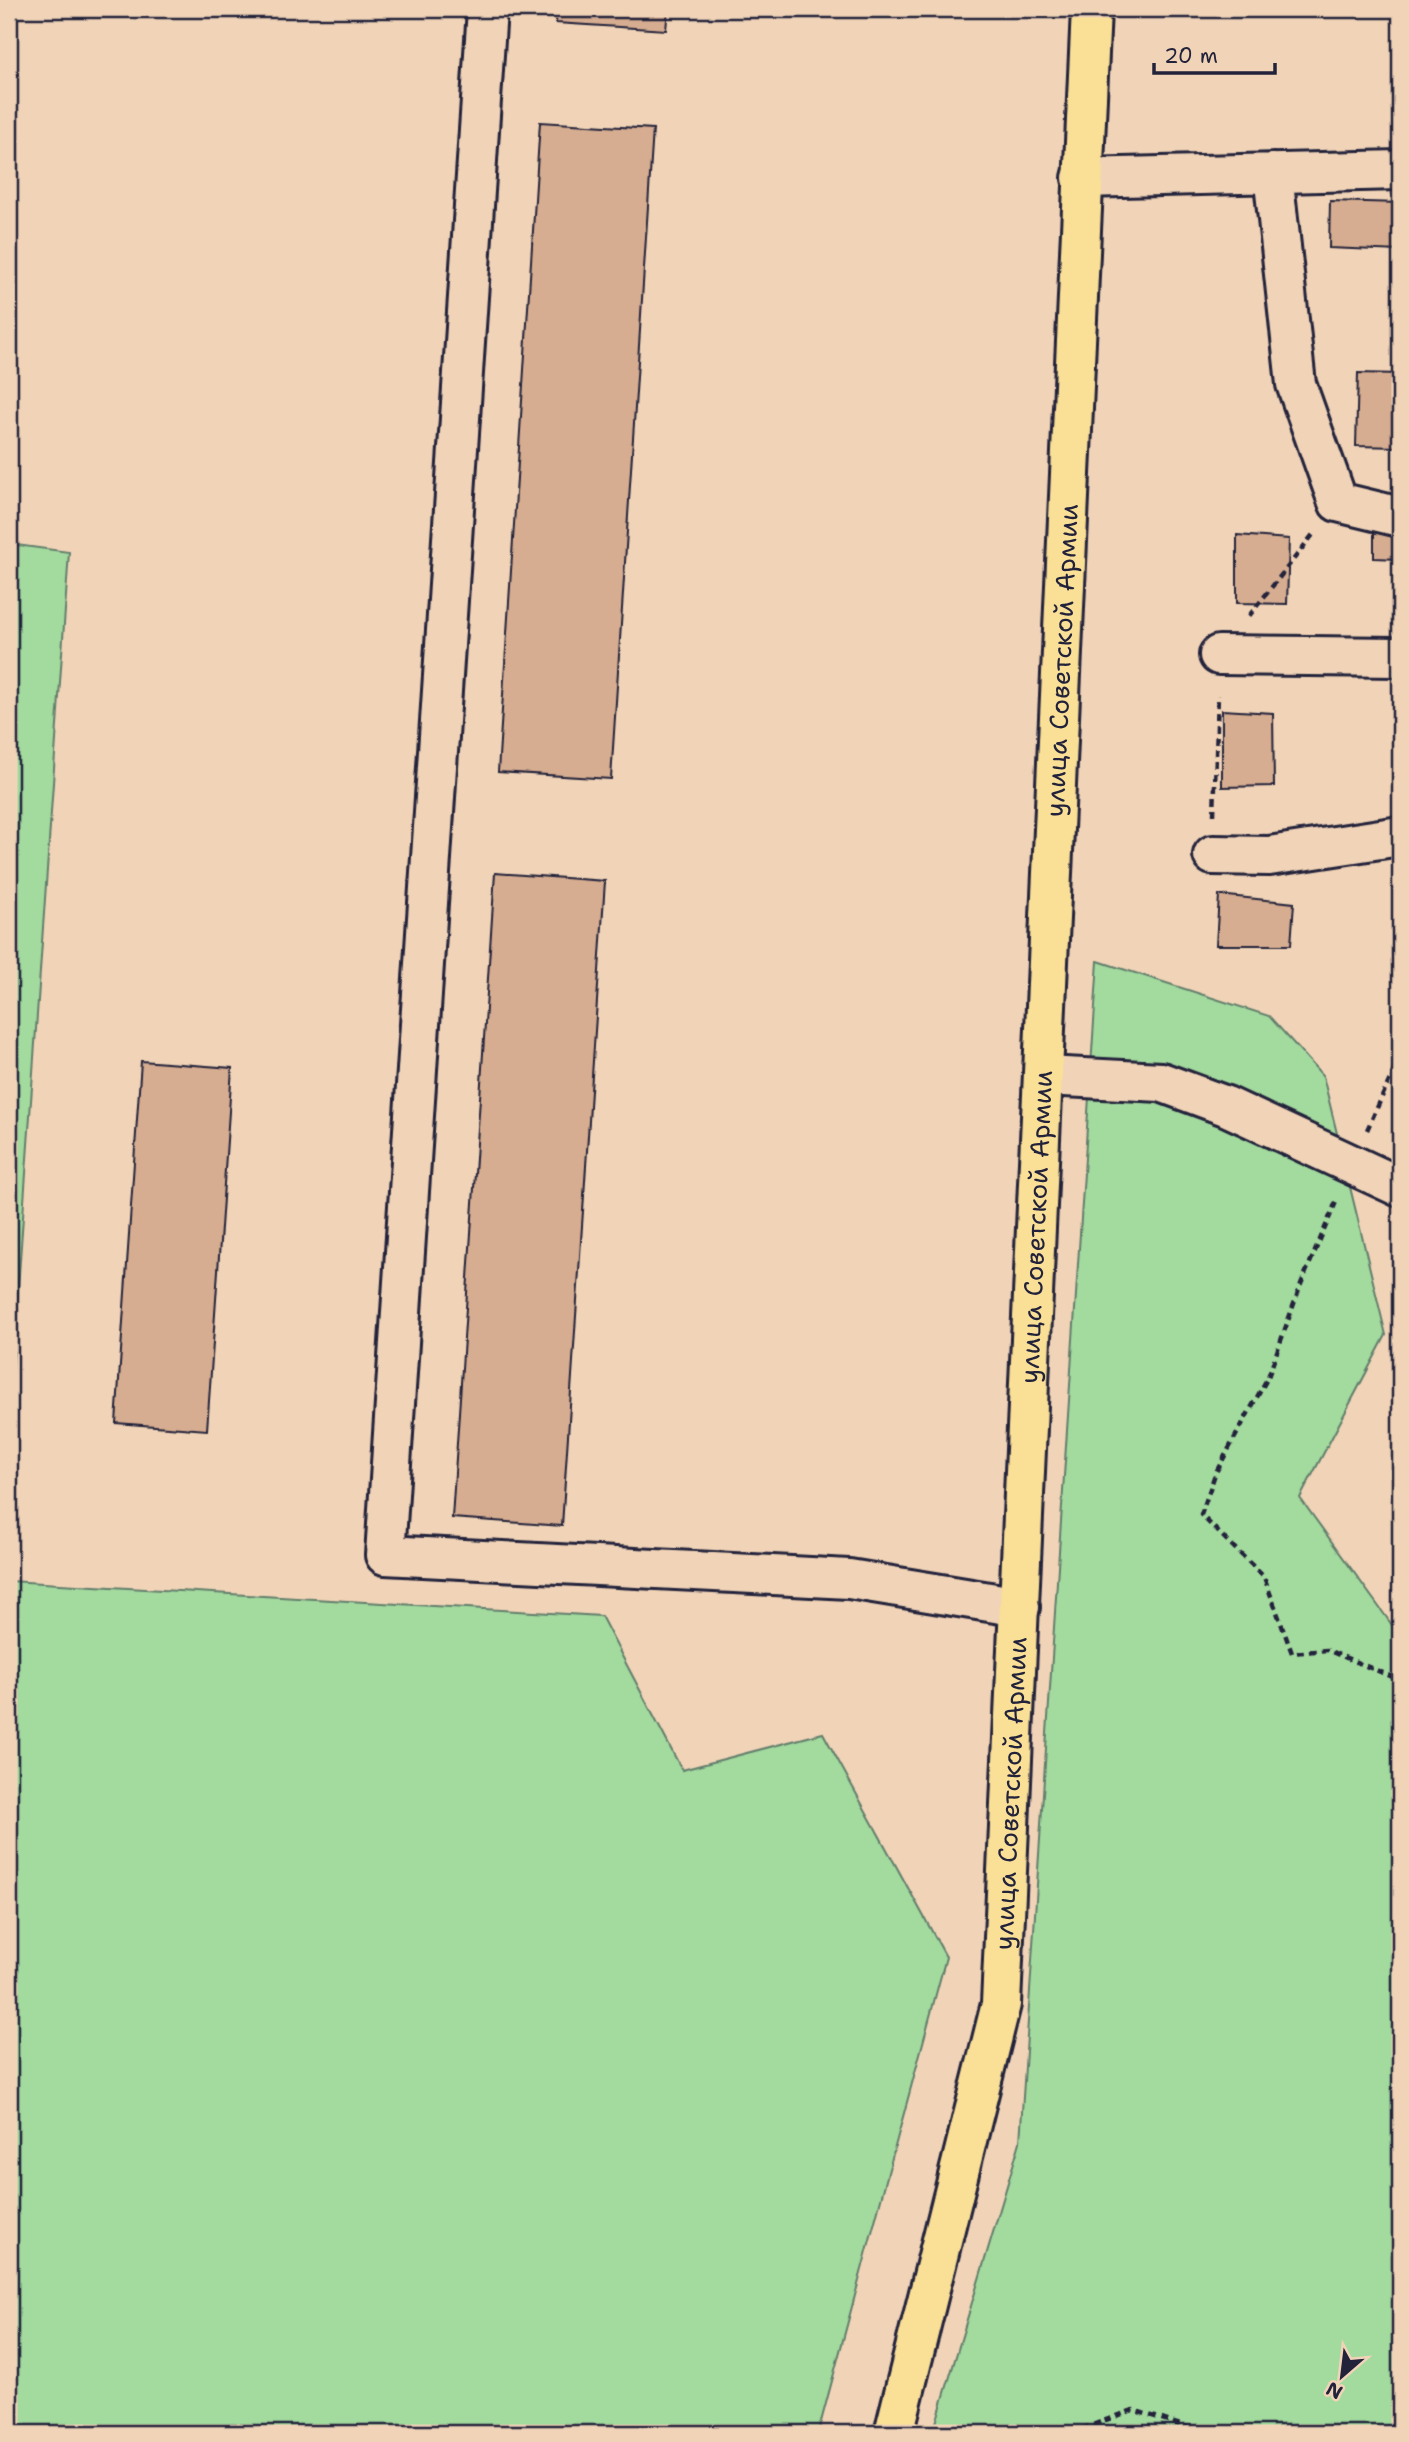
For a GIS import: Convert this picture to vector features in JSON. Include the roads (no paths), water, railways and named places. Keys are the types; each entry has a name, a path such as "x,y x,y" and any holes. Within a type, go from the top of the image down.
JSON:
{"main road":[{"name":"улица Советской Армии","path":"894,2433 1001,2004 1045,1076 1091,9"}],"lane":[{"path":"486,9 386,1555 849,1580 1020,1607"},
{"path":"1082,178 1400,170"},
{"path":"1273,173 1296,384 1338,502 1400,516"},
{"path":"1219,655 1400,657"},
{"path":"1213,855 1269,856 1400,836"},
{"path":"1045,1076 1161,1082 1226,1106 1400,1187"}]}
